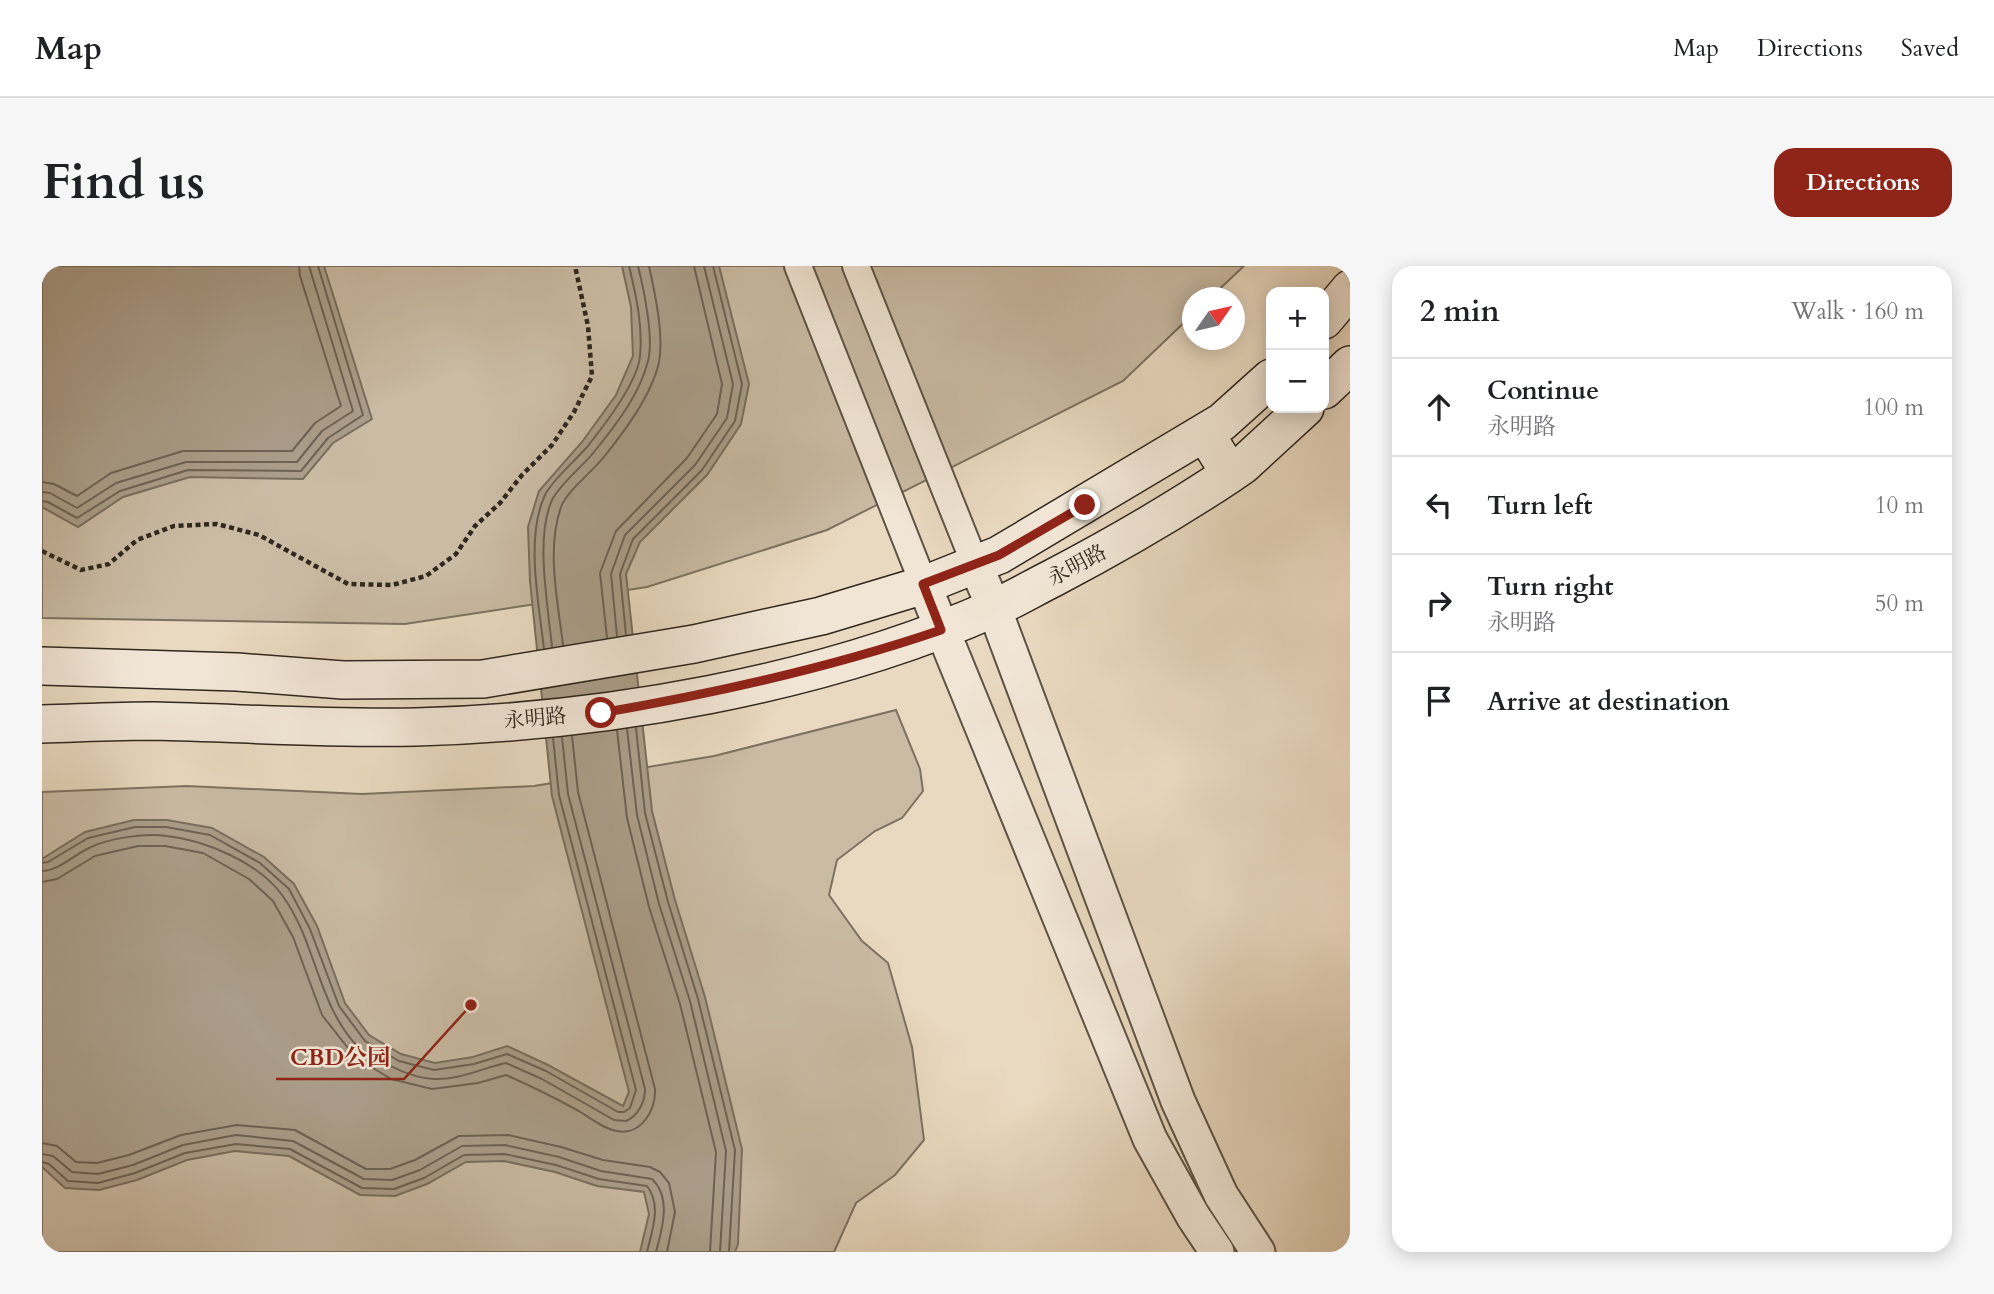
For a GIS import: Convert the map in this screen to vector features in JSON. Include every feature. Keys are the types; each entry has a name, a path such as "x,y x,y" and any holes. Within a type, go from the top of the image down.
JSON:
{"main road":[{"path":"1329,314 1350,289"},
{"path":"1329,385 1350,365"},
{"path":"42,666 237,672 343,680 483,678 694,645 821,616 923,584 999,555 1222,422 1266,382"},
{"name":"永明路","path":"42,724 152,721 266,727 415,727 601,713 698,696 801,673 887,649 941,630 994,608 1104,552 1173,513 1243,465 1300,413"},
{"path":"1205,433 1230,474"}],"street":[{"path":"798,266 941,630 1150,1139 1217,1252"},
{"path":"856,266 994,608 1178,1101 1220,1195 1258,1252"}],"path":[{"path":"42,551 81,570 109,564 137,540 174,527 217,524 259,536 348,584 392,585 426,576 456,554 475,526 500,503 552,444 574,412 592,376 588,326 575,266"}],"shaded area":[{"path":"42,266 1244,266 1222,287 1182,287 1182,325 1123,381 827,530 647,587 405,624 42,618"},
{"path":"896,710 920,769 923,791 902,818 875,831 837,860 829,895 862,941 888,963 912,1047 924,1140 895,1175 856,1203 834,1252 42,1252 42,792 187,786 362,794 534,786 714,756"}],"water":[{"path":"42,266 324,266 372,419 333,443 303,479 190,477 123,497 78,527 42,507"},
{"path":"622,266 719,266 749,384 741,424 707,475 640,542 626,574 652,811 675,900 705,997 742,1149 738,1244 735,1252 640,1252 649,1214 644,1192 597,1186 555,1172 504,1161 466,1162 427,1184 395,1196 360,1195 289,1156 235,1151 187,1160 137,1180 99,1190 65,1188 42,1167 42,859 85,832 134,820 167,820 212,828 264,857 294,884 317,926 345,1003 369,1035 401,1054 435,1063 473,1057 507,1046 623,1106 629,1092 552,796 530,581 528,527 539,491 582,442 616,395 633,356 631,307"}],"place":[{"name":"CBD公园","path":"471,1005"}],"route":[{"path":"601,713 698,696 801,673 887,649 941,630 923,584 999,555 1085,505"}]}
